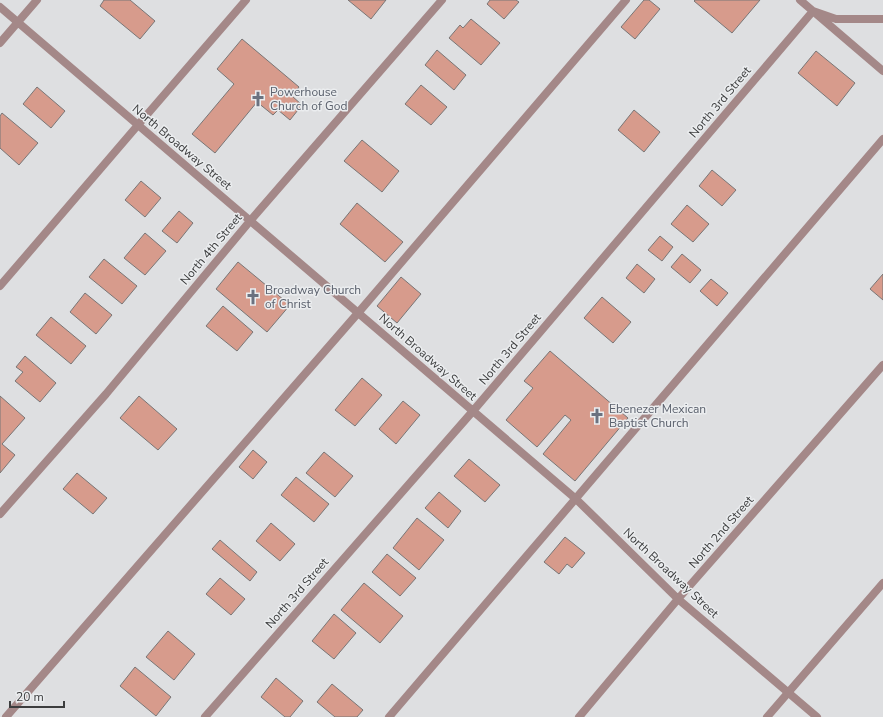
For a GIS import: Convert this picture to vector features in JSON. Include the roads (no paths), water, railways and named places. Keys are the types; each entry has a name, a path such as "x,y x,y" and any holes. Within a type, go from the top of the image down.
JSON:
{"street":[{"path":"0,43 37,0"},
{"path":"0,286 246,0"},
{"name":"North 4th Street","path":"0,514 106,394 250,221 442,0"},
{"path":"6,717 358,312 626,0"},
{"path":"800,0 883,71"},
{"name":"North Broadway Street","path":"0,7 576,499 678,599 817,717"},
{"path":"813,11 836,19 883,19"},
{"name":"North 3rd Street","path":"205,717 472,411 813,11"},
{"path":"389,717 883,139"},
{"name":"North 2nd Street","path":"579,717 678,599 883,365"},
{"path":"767,717 883,583"}],"place":[{"name":"Powerhouse Church of God","path":"258,99"},
{"name":"Broadway Church of Christ","path":"253,297"},
{"name":"Ebenezer Mexican Baptist Church","path":"597,416"}]}
